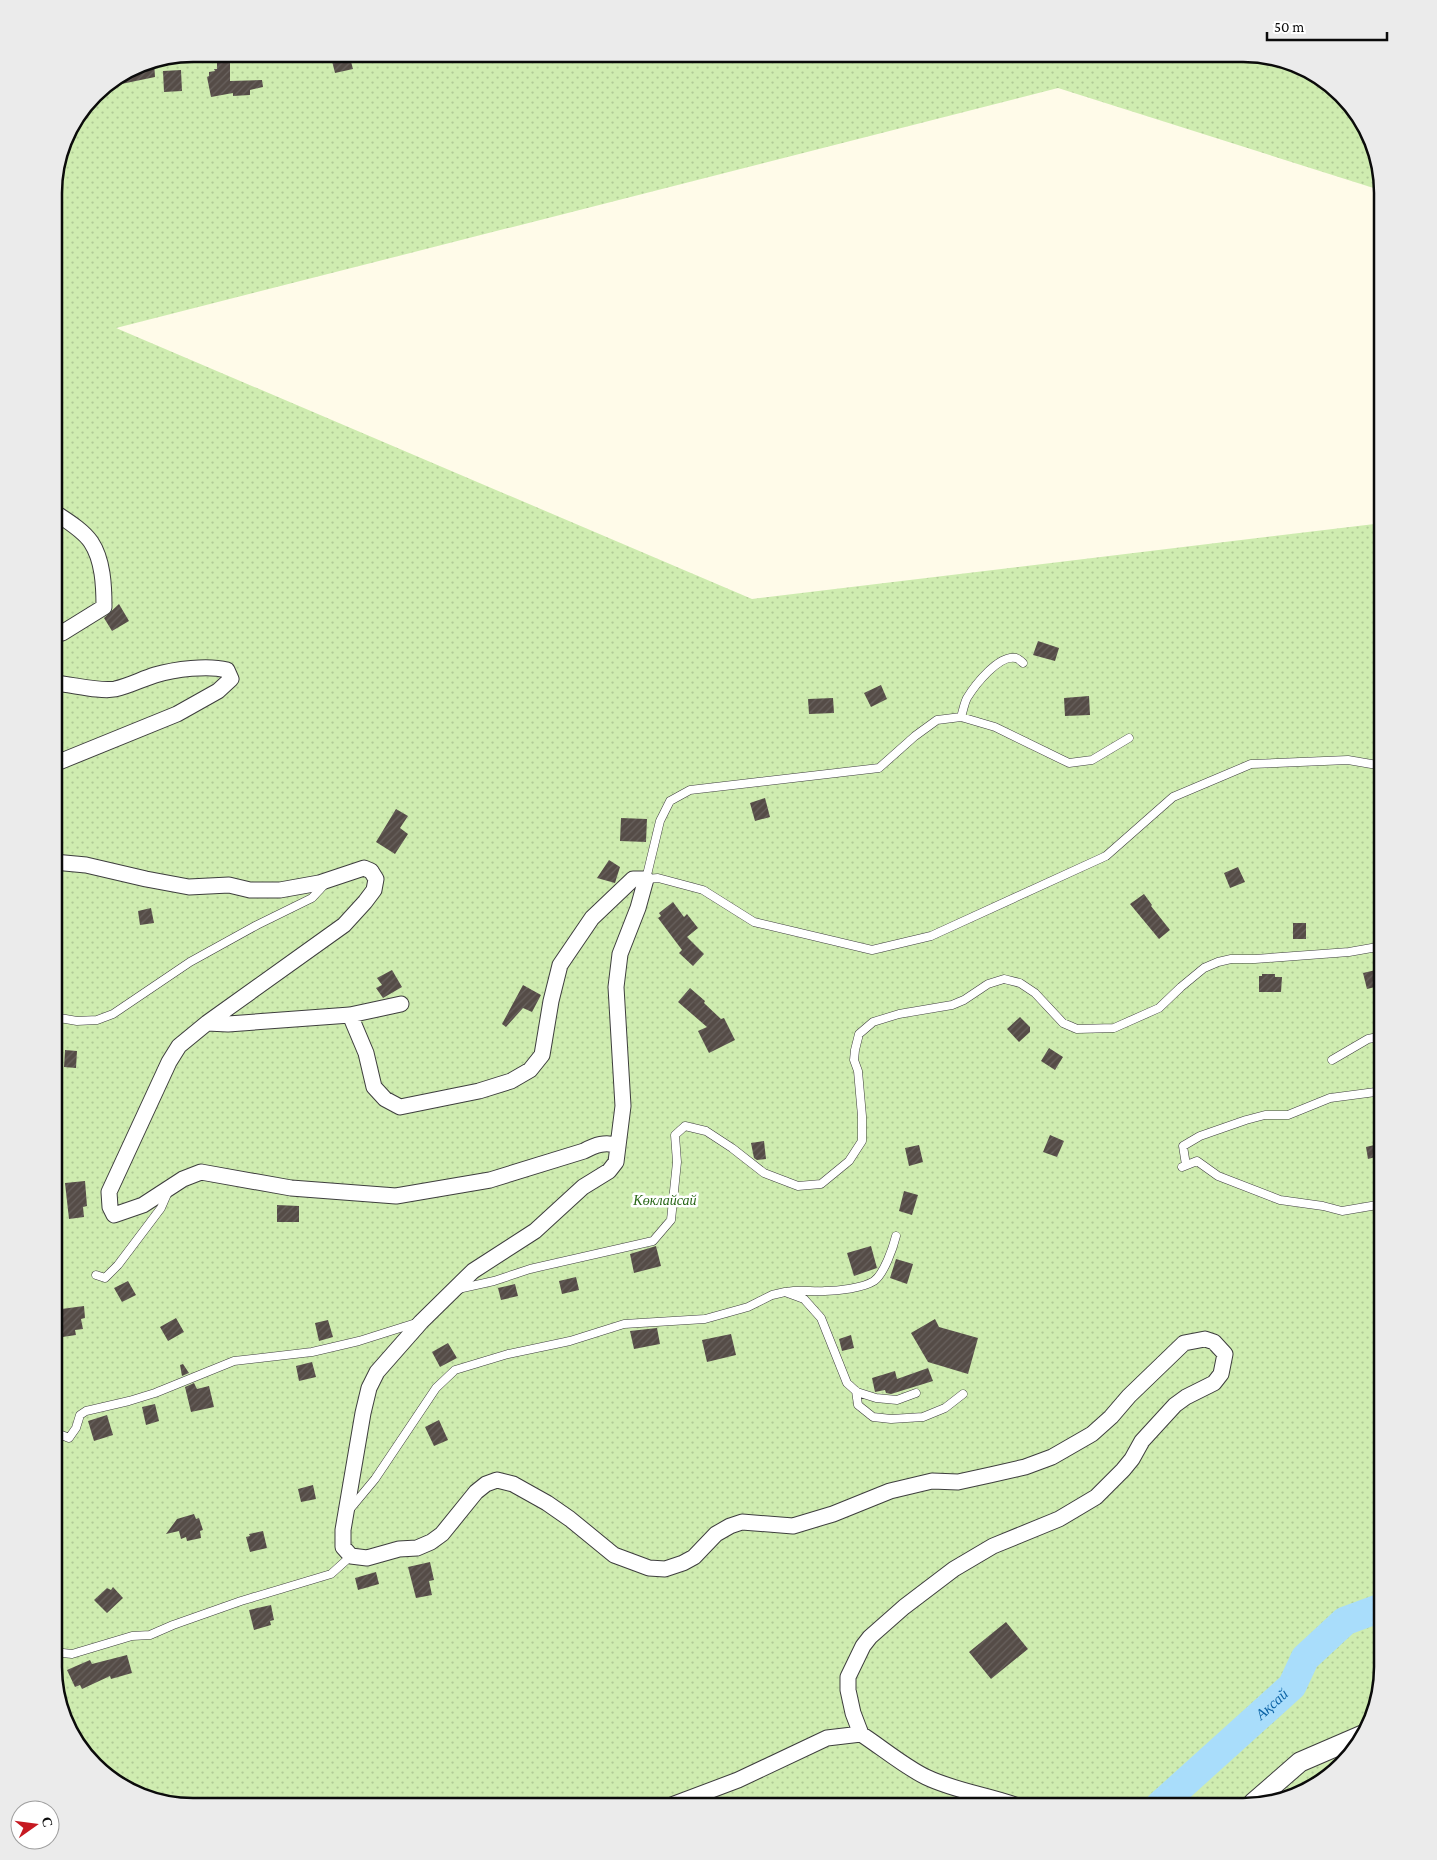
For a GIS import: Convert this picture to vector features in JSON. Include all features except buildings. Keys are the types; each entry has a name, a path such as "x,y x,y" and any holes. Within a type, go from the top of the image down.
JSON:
{"street":[{"path":"63,519 91,542 104,584 104,607 63,633"},
{"path":"63,684 114,689 157,674 216,667 227,670 231,678 218,691 177,714 63,760"},
{"path":"63,863 86,865 189,887 229,885 250,890 280,890 319,883 364,868 372,871 376,879 374,890 344,925 207,1022 179,1046 169,1062 109,1192 110,1207 114,1215 143,1205 183,1179 201,1172 291,1188 396,1196 490,1180 584,1151 595,1144 612,1143 618,1146"},
{"path":"350,1015 366,1053 374,1087 385,1099 400,1107 511,1081 530,1070 542,1055 560,965 592,918 633,879 646,879 638,908 620,954 616,987 623,1106 616,1162 609,1172 583,1187 535,1231 473,1271 421,1322 377,1372 369,1388 354,1457 342,1547 351,1556 367,1558 399,1549 417,1548 431,1542 442,1534 476,1492 486,1484 497,1480 512,1484 547,1503 614,1555 649,1568 665,1569 694,1557 716,1534 742,1522 793,1526 824,1517 890,1491 932,1481 958,1482 982,1477 1025,1467 1052,1457 1092,1434 1184,1343 1205,1339 1214,1342 1225,1354 1221,1374 1214,1382 1175,1405 1142,1441 1132,1459 1108,1486 1096,1496 1059,1519 993,1546 954,1569 904,1607 862,1646 848,1678 848,1690 853,1713 861,1734 924,1776 949,1786 997,1798"},
{"path":"207,1022 228,1024 350,1015 400,1004"},
{"path":"690,1798 738,1780 827,1738 861,1734"},
{"path":"1261,1796 1300,1762 1351,1740"}],"lane":[{"path":"961,717 966,700 990,670 1003,659 1016,658 1023,663"},
{"path":"1129,738 1092,760 1069,763 995,727 961,717 937,720 915,736 879,768 690,790 670,801 660,821 646,879 658,878 703,890 754,922 872,950 931,936 1106,856 1173,797 1251,764 1348,760 1374,764"},
{"path":"62,1018 77,1021 97,1020 114,1014 190,962 257,925 312,898 330,879"},
{"path":"453,1290 494,1281 530,1269 653,1241 671,1220 677,1162 675,1135 685,1126 706,1131 764,1173 798,1186 821,1184 849,1161 862,1141 858,1071 854,1060 859,1034 872,1022 900,1014 952,1004 964,1000 988,984 1004,979 1020,982 1035,993 1063,1023 1077,1029 1114,1028 1160,1008 1204,968 1218,962 1231,959 1262,959 1349,952 1374,948"},
{"path":"1332,1060 1368,1039 1374,1038"},
{"path":"1374,1092 1330,1098 1288,1115 1265,1115 1246,1120 1200,1136 1183,1146 1184,1166 1197,1162 1218,1176 1280,1200 1323,1206 1342,1211 1374,1206"},
{"path":"96,1276 105,1278 118,1265 161,1208 170,1188"},
{"path":"347,1512 375,1479 436,1388 454,1370 508,1354 570,1341 624,1324 705,1319 748,1307 772,1294 797,1290 851,1289 875,1281 892,1254 896,1236"},
{"path":"785,1292 804,1299 822,1318 846,1383 856,1391 876,1398 897,1400 916,1393"},
{"path":"62,1435 69,1438 76,1428 80,1415 86,1410 129,1401 155,1393 234,1361 312,1352 359,1341 421,1322"},
{"path":"856,1391 858,1405 873,1417 891,1419 922,1417 945,1408 963,1394"},
{"path":"62,1653 72,1654 132,1636 150,1636 172,1625 241,1601 331,1574 351,1556"}],"green space":[{"name":"Көклайсай","path":"194,62 1252,63 1285,69 1309,80 1336,101 1347,114 1365,143 1370,160 1374,188 1058,88 116,328 752,599 1374,524 1374,1666 1370,1700 1365,1717 1347,1746 1336,1759 1316,1775 1285,1791 1243,1798 194,1798 168,1795 136,1784 107,1765 85,1739 69,1708 62,1666 63,185 72,143 95,107 107,95 143,72 168,65"}],"waterway":[{"name":"Ақсай","path":"1168,1798 1292,1686 1305,1658 1345,1621 1374,1610"}]}
